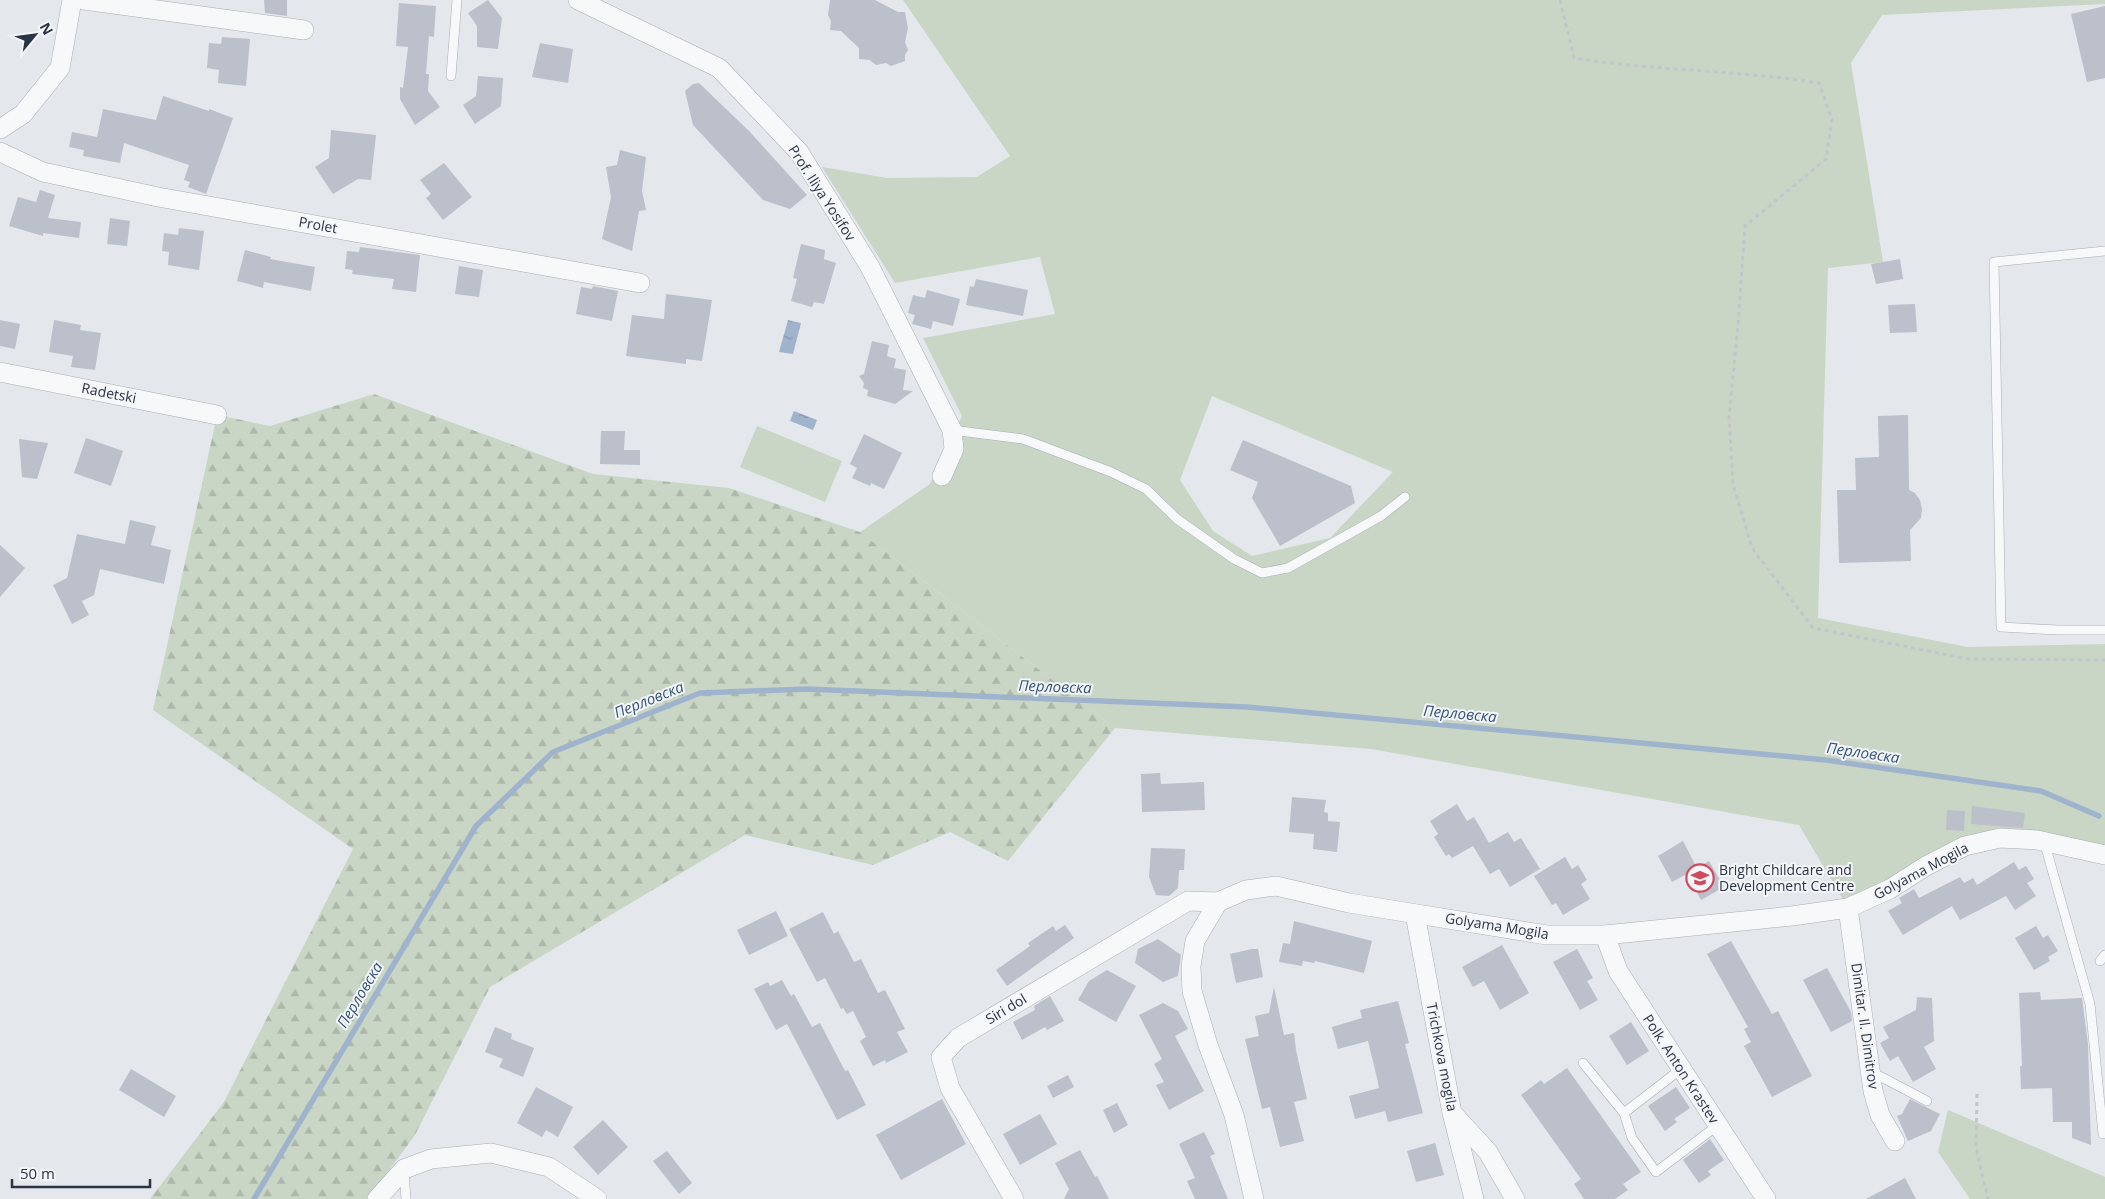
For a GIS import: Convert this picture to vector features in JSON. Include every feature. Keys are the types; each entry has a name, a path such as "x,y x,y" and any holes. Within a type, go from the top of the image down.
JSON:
{"street":[{"path":"0,129 23,114 60,68 72,0"},
{"path":"84,0 304,30"},
{"name":"Prof. Iliya Yosifov","path":"578,0 719,68 799,152 870,267 952,430 954,449 942,476"},
{"name":"Prolet","path":"0,152 43,172 158,197 640,283"},
{"name":"Radetski","path":"0,372 217,415"},
{"name":"Golyama Mogila","path":"1218,902 1246,890 1276,886 1349,903 1547,936 1604,935 1792,916 1848,908 1890,889 1926,866 1965,846 2000,838 2044,841 2105,855"},
{"name":"Siri dol","path":"1014,1199 950,1088 941,1057 958,1038 1188,901 1218,902"},
{"path":"1218,902 1195,941 1191,966 1192,991 1208,1045 1234,1115 1254,1199"},
{"name":"Dimitar. Il. Dimitrov","path":"1848,908 1873,1091 1880,1115 1895,1141"},
{"name":"Trichkova mogila","path":"1414,914 1452,1113 1474,1199"},
{"name":"Polk. Anton Krastev","path":"1604,935 1618,971 1766,1199"},
{"path":"1452,1113 1488,1152 1515,1199"},
{"path":"377,1199 404,1169 431,1159 491,1152 549,1166 597,1199"}],"lane":[{"path":"451,76 457,0"},
{"path":"2105,251 1994,262 2001,627 2105,630"},
{"path":"952,430 1023,439 1110,472 1146,489 1177,519 1234,559 1262,573 1288,568 1381,516 1405,497"},
{"path":"2044,841 2090,1004 2103,1134"},
{"path":"1583,1063 1624,1113 1632,1138 1656,1172 1718,1125"},
{"path":"1624,1113 1681,1069"},
{"path":"1870,1071 1926,1102"},
{"path":"404,1169 406,1199"}],"path":[{"path":"1560,0 1574,58 1620,65 1776,76 1819,83 1832,120 1826,159 1745,226 1729,417 1733,484 1752,548 1813,628 1968,658 2105,660"},
{"path":"1977,1094 1976,1148 1988,1199"}],"green space":[{"path":"903,0 2105,0 2105,4 1882,15 1851,63 1883,262 1828,268 1818,618 1968,647 2105,644 2105,855 2000,838 1848,908 1799,825 1371,749 1115,728 860,532 930,484 962,416 923,338 1055,314 1040,257 895,283 822,167 887,178 977,177 1010,156","holes":["1212,396 1393,472 1330,538 1252,556 1213,531 1180,480"]},
{"path":"374,394 593,474 729,488 860,532 1115,728 1008,861 950,832 873,865 745,835 490,987 415,1135 368,1199 150,1199 224,1102 353,849 153,710 217,415 270,426"},
{"path":"757,426 842,461 825,502 740,467"},
{"path":"1948,1110 2105,1177 2105,1199 1970,1199 1938,1152"}],"water":[{"path":"788,320 801,323 793,354 779,352"},
{"path":"794,411 817,420 813,430 790,421"}],"building":[{"path":"264,0 287,0 287,16 265,13"},
{"path":"488,0 502,18 498,49 477,47 477,26 468,13"},
{"path":"830,0 875,0 898,12 905,12 908,28 905,42 908,50 905,55 905,61 891,66 886,63 876,65 870,60 859,59 859,48 841,31 830,30 831,21 828,15"},
{"path":"399,3 436,6 434,37 429,36 426,74 429,74 428,91 440,107 415,125 400,99 400,87 403,88 408,47 396,46"},
{"path":"2105,6 2105,78 2087,82 2071,14"},
{"path":"222,37 250,39 246,86 218,83 219,70 207,68 209,43 221,44"},
{"path":"540,43 573,49 568,83 532,77"},
{"path":"478,76 503,78 501,106 475,124 463,105 476,96"},
{"path":"699,83 749,131 807,195 790,209 763,200 693,125 685,91 693,84"},
{"path":"163,96 233,118 206,194 188,187 190,182 184,180 189,165 124,143 120,163 83,156 84,150 69,147 72,132 97,137 103,109 156,120"},
{"path":"331,130 376,135 371,180 358,179 333,194 315,167 329,158"},
{"path":"620,150 646,157 642,191 646,210 639,211 632,251 602,239 611,197 606,167 617,165"},
{"path":"444,163 472,197 443,220 426,198 431,194 420,180"},
{"path":"40,190 55,195 48,218 81,222 79,238 43,233 43,236 9,226 18,197 36,202"},
{"path":"110,218 130,221 127,246 107,244"},
{"path":"179,228 204,231 199,270 168,265 169,252 162,251 164,233 178,235"},
{"path":"801,244 825,250 824,259 836,263 824,304 814,302 812,307 791,301 797,279 793,278"},
{"path":"360,247 420,255 416,292 392,289 394,279 352,274 353,270 345,269 347,251 359,252"},
{"path":"245,250 271,257 270,259 315,267 311,291 264,282 263,288 237,281"},
{"path":"1900,259 1903,279 1876,284 1871,264"},
{"path":"459,266 483,270 479,297 455,294"},
{"path":"976,279 1028,290 1023,316 966,305 970,286 974,287"},
{"path":"593,286 618,291 612,321 576,314 581,287 592,289"},
{"path":"927,290 960,299 953,326 933,321 931,329 912,324 915,315 908,313 913,295 925,298"},
{"path":"666,294 712,300 702,361 686,359 686,364 626,356 632,315 664,319"},
{"path":"1915,304 1917,332 1890,333 1888,305"},
{"path":"0,320 20,324 15,349 0,346"},
{"path":"54,320 81,325 80,330 101,333 95,370 71,367 73,356 49,352"},
{"path":"872,341 889,345 887,356 896,359 894,368 906,370 903,390 913,391 895,404 867,396 868,390 863,388 864,383 859,376 864,374"},
{"path":"1908,415 1909,490 1915,493 1920,500 1922,509 1921,518 1910,530 1911,561 1839,563 1837,490 1856,490 1855,458 1879,457 1878,416"},
{"path":"601,431 625,431 624,450 640,450 640,465 600,464"},
{"path":"864,434 902,453 884,489 871,483 870,486 852,478 857,468 850,464"},
{"path":"86,438 123,451 111,486 74,473"},
{"path":"19,439 48,443 37,479 22,477"},
{"path":"1243,440 1351,486 1355,503 1280,546 1252,498 1258,482 1230,470"},
{"path":"130,520 156,526 151,545 171,550 164,584 100,569 94,595 82,601 89,615 72,624 53,585 67,578 77,534 125,544"},
{"path":"0,545 25,568 0,597"},
{"path":"1160,773 1161,784 1204,782 1205,810 1142,812 1141,774"},
{"path":"1292,797 1326,800 1324,812 1328,813 1328,821 1340,822 1337,852 1313,849 1314,834 1289,832"},
{"path":"1457,804 1467,821 1474,817 1489,843 1508,832 1514,842 1521,838 1540,869 1510,887 1499,869 1490,874 1473,846 1452,858 1449,854 1446,856 1434,837 1438,834 1430,821"},
{"path":"1972,806 2025,813 2023,828 1971,824"},
{"path":"1947,810 1965,811 1964,831 1946,830"},
{"path":"1683,841 1697,868 1709,861 1724,887 1701,900 1687,874 1672,882 1658,856"},
{"path":"1151,848 1185,849 1184,870 1179,870 1178,888 1169,896 1156,895 1149,877"},
{"path":"1565,857 1572,869 1578,865 1587,880 1581,884 1590,899 1563,915 1556,903 1552,905 1534,876"},
{"path":"2014,862 2019,870 2026,866 2034,879 2027,883 2036,896 2015,910 2006,896 1960,920 1952,906 1903,935 1888,911 1902,903 1899,898 1914,889 1919,898 1960,877 1964,883 1973,878 1977,885"},
{"path":"776,911 788,936 749,955 737,930"},
{"path":"823,912 834,934 838,931 854,962 861,959 878,993 885,990 905,1029 897,1032 908,1052 886,1063 885,1060 873,1066 860,1041 866,1037 853,1011 847,1014 843,1008 841,1009 825,978 817,982 789,929"},
{"path":"1294,921 1372,941 1364,973 1315,961 1314,963 1303,961 1302,966 1279,962 1283,943 1290,944"},
{"path":"1065,925 1074,938 1007,986 996,970 1030,946 1028,943 1053,926 1056,931"},
{"path":"2036,926 2043,938 2048,935 2058,951 2048,957 2050,961 2034,970 2015,938"},
{"path":"1158,939 1181,955 1178,976 1163,982 1135,963 1138,949"},
{"path":"1731,941 1772,1014 1778,1011 1812,1076 1772,1097 1744,1046 1751,1042 1744,1029 1748,1027 1707,954"},
{"path":"1502,945 1529,993 1500,1010 1484,981 1473,987 1462,967"},
{"path":"1258,949 1263,977 1236,983 1230,954"},
{"path":"1577,949 1593,978 1587,981 1598,1000 1580,1010 1553,962"},
{"path":"1827,968 1851,1012 1852,1021 1831,1032 1803,980"},
{"path":"1107,970 1136,986 1116,1022 1078,1000 1089,981"},
{"path":"782,980 791,996 794,994 812,1027 820,1023 845,1071 848,1070 866,1105 837,1120 787,1024 776,1030 754,989 768,982 770,986"},
{"path":"1274,987 1284,1035 1294,1033 1307,1099 1294,1102 1304,1141 1280,1147 1270,1107 1262,1109 1245,1039 1259,1036 1255,1016 1269,1013"},
{"path":"2040,992 2041,1000 2082,998 2088,1044 2091,1145 2072,1138 2072,1122 2053,1122 2052,1088 2021,1089 2019,993"},
{"path":"1050,996 1064,1021 1047,1030 1045,1027 1022,1040 1013,1022 1035,1010 1034,1006"},
{"path":"1917,997 1932,998 1934,1041 1924,1047 1936,1069 1913,1082 1898,1056 1890,1061 1880,1043 1889,1038 1883,1027 1916,1010"},
{"path":"1398,1001 1409,1043 1405,1044 1423,1113 1388,1122 1385,1111 1355,1119 1349,1096 1379,1088 1368,1041 1338,1049 1332,1027 1362,1018 1360,1010"},
{"path":"1163,1003 1178,1011 1188,1029 1175,1036 1204,1091 1169,1110 1156,1085 1164,1082 1154,1064 1162,1059 1139,1015"},
{"path":"1631,1022 1649,1051 1627,1065 1609,1036"},
{"path":"495,1027 512,1034 511,1039 534,1048 523,1077 499,1067 503,1059 485,1052"},
{"path":"1567,1068 1641,1172 1623,1184 1628,1190 1615,1199 1584,1199 1574,1184 1581,1179 1521,1095 1541,1080 1544,1084"},
{"path":"131,1069 176,1096 164,1117 119,1090"},
{"path":"1068,1075 1074,1087 1053,1098 1047,1086"},
{"path":"536,1087 573,1107 558,1137 546,1130 542,1137 517,1123"},
{"path":"1676,1087 1690,1108 1674,1119 1677,1122 1665,1131 1648,1106"},
{"path":"942,1099 966,1144 901,1180 876,1135"},
{"path":"1910,1099 1940,1114 1931,1131 1908,1141 1897,1116 1902,1114"},
{"path":"1117,1103 1128,1125 1114,1133 1103,1110"},
{"path":"1040,1114 1057,1144 1020,1165 1003,1134"},
{"path":"603,1120 628,1147 598,1175 573,1147"},
{"path":"1204,1132 1215,1154 1210,1156 1228,1199 1195,1199 1187,1181 1195,1178 1179,1144"},
{"path":"1710,1139 1724,1160 1708,1171 1711,1175 1699,1183 1683,1160"},
{"path":"1435,1143 1444,1175 1416,1182 1407,1151"},
{"path":"1080,1150 1109,1199 1064,1199 1069,1189 1055,1163"},
{"path":"667,1151 692,1183 679,1194 653,1161"},
{"path":"1905,1178 1916,1199 1866,1199"}],"waterway":[{"name":"Перловска","path":"254,1199 476,826 553,752 700,693 807,689 1247,707 1826,760 2041,791 2099,816"}],"place":[{"name":"Bright Childcare and Development Centre","path":"1700,878"}]}
